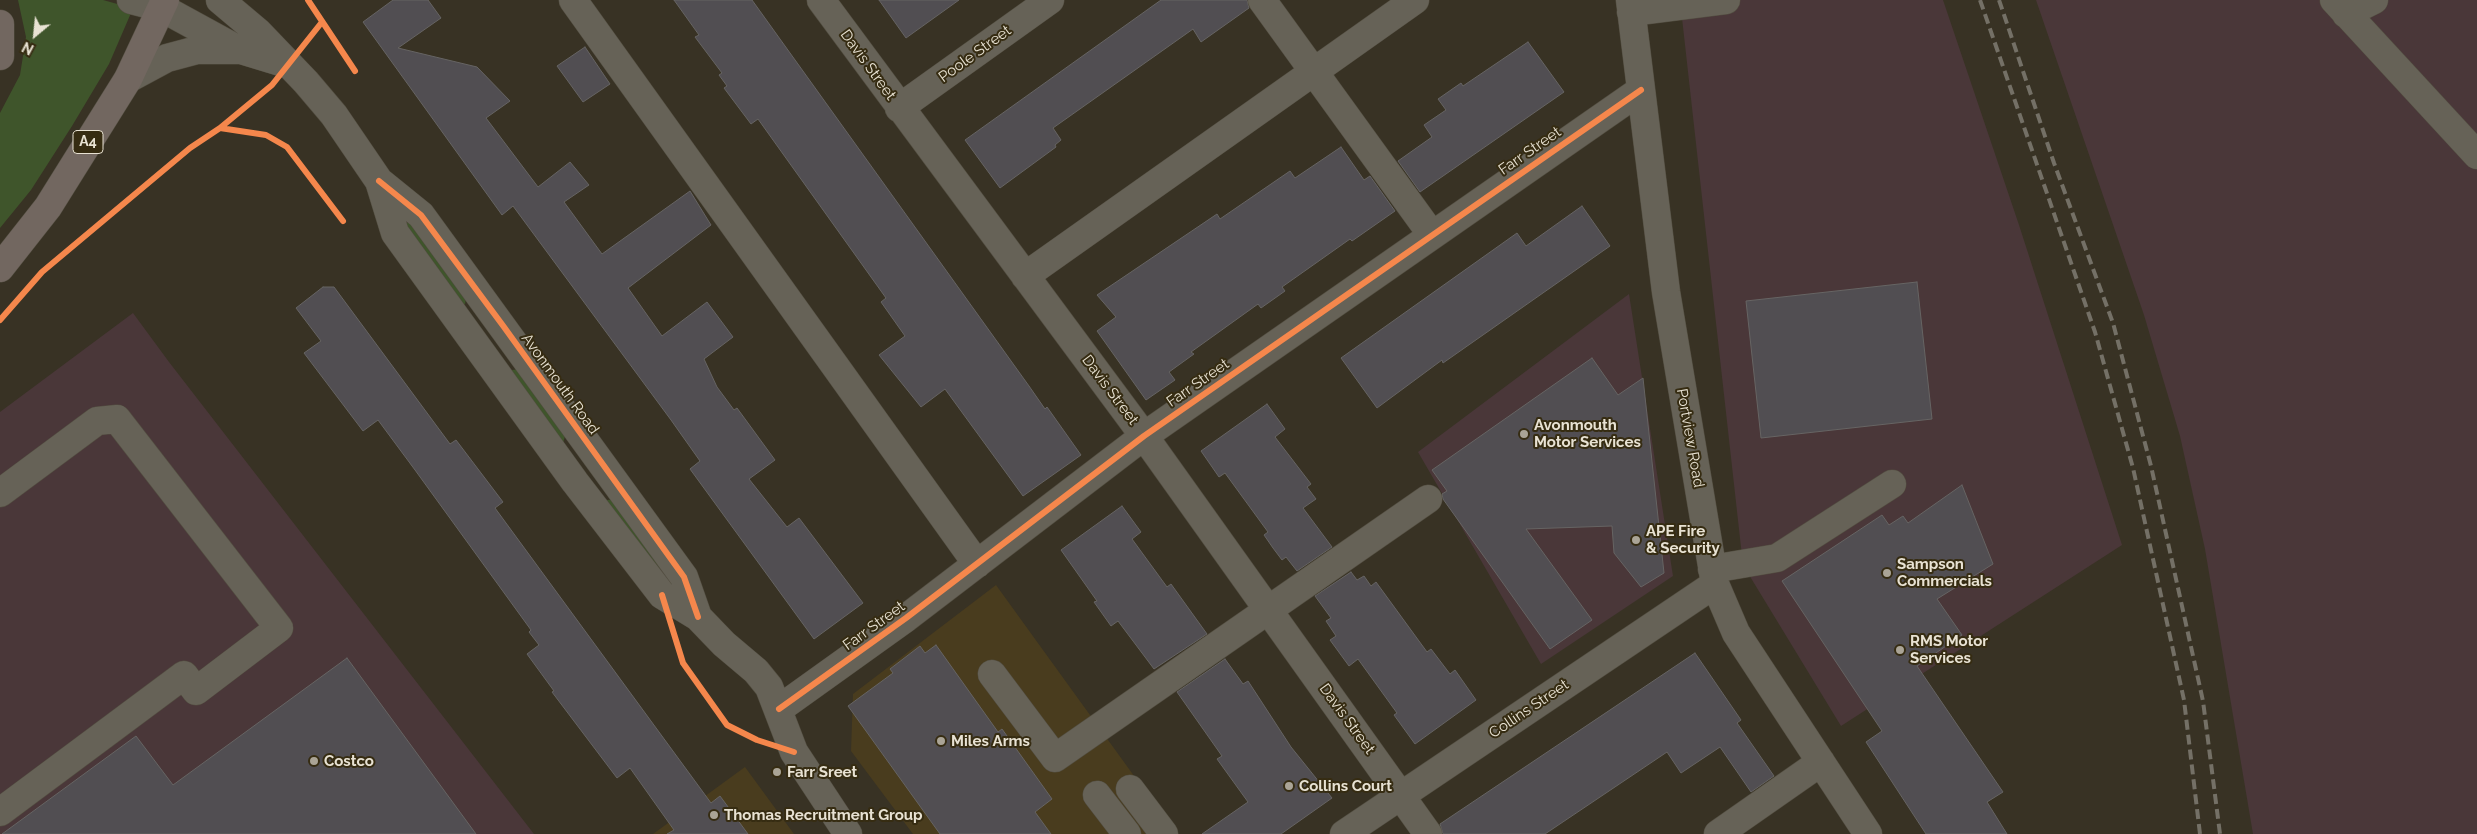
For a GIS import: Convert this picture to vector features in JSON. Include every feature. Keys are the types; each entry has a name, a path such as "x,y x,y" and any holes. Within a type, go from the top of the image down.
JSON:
{"highway":[{"name":"A4","path":"0,268 48,207 128,79 163,4"},
{"path":"0,24 0,56"}],"street":[{"path":"131,0 163,4 241,50 288,64"},
{"name":"Avonmouth Road","path":"220,0 258,32 334,115 380,181 421,215 684,577 698,617"},
{"path":"573,0 977,564"},
{"name":"Davis Street","path":"821,0 899,108 1144,436 1428,834"},
{"name":"Poole Street","path":"899,108 1050,0"},
{"path":"1262,0 1432,235"},
{"path":"1025,276 1415,0"},
{"path":"1631,6 1726,0"},
{"path":"2340,7 2374,0"},
{"name":"Portview Road","path":"1631,6 1666,292 1714,577 1736,633 1868,834"},
{"path":"2340,7 2477,155"},
{"path":"128,79 167,58 197,50 241,50"},
{"name":"Farr Street","path":"779,710 977,564 1144,436 1641,90"},
{"name":"Avonmouth Road","path":"380,181 395,233 575,482 662,596 698,617 724,644 756,671 769,687 794,752 848,834"},
{"path":"478,347 504,327"},
{"path":"0,493 97,421 117,419 279,628 196,691 184,675 0,812"},
{"path":"575,482 601,462"},
{"path":"1714,577 1777,558 1892,484"},
{"path":"992,674 1054,758 1428,499"},
{"name":"Collins Street","path":"1344,834 1714,577"},
{"path":"1718,834 1821,762"},
{"path":"1130,789 1164,834"},
{"path":"1097,795 1127,834"}],"shaded area":[{"path":"1680,0 1943,0 2019,225 2122,545 1841,726 1743,565"},
{"path":"2036,0 2477,0 2477,834 2253,834 2205,549 2180,436 2144,315"},
{"path":"1629,294 1673,576 1541,664 1418,452"},
{"path":"133,313 534,834 0,834 0,412"},
{"path":"996,585 1176,834 913,834 851,751 853,694"},
{"path":"745,767 794,834 653,834"}],"green space":[{"path":"18,0 103,0 128,7 131,13 109,64 72,126 31,190 0,228 0,113 20,75 26,37"},
{"path":"417,222 467,294 465,304 455,302 404,232 407,223"},
{"path":"521,369 566,433 563,443 509,379 512,370"},
{"path":"618,499 676,590 666,587 605,509 607,500"}],"building":[{"path":"393,0 428,0 441,18 398,48 477,67 510,101 486,118 538,187 570,162 589,185 564,202 602,254 690,191 711,225 628,288 662,336 707,302 733,337 704,359 717,387 734,410 737,408 775,460 749,479 787,527 799,518 863,603 814,639 690,469 700,461 671,420 513,206 502,215 363,22"},
{"path":"674,0 752,0 1045,409 1047,407 1081,455 1023,496 945,389 921,407 879,355 905,336 881,302 886,298 758,119 751,124 724,88 727,86 719,75 722,73 695,37 699,35"},
{"path":"879,0 959,0 906,38"},
{"path":"1161,0 1247,0 1249,8 1201,42 1193,29 1053,128 1061,140 1055,145 1056,147 1000,188 965,140"},
{"path":"1528,42 1564,92 1420,192 1398,161 1432,137 1424,125 1446,110 1438,99 1461,83 1463,86"},
{"path":"585,47 610,84 583,102 557,66"},
{"path":"1341,147 1364,180 1370,176 1395,211 1352,241 1350,239 1282,287 1285,291 1261,308 1258,304 1191,352 1194,354 1169,372 1175,380 1146,400 1097,331 1116,317 1097,295 1217,214 1220,219 1290,171 1295,178"},
{"path":"1582,206 1610,246 1443,363 1442,360 1377,408 1341,358 1517,233 1526,246"},
{"path":"1917,282 1932,419 1761,438 1746,301"},
{"path":"323,287 334,287 450,444 456,440 503,502 495,508 711,803 720,796 748,834 667,834 674,830 630,768 617,778 552,692 554,691 527,654 539,645 529,632 531,630 415,470 378,420 363,431 304,353 321,341 296,308"},
{"path":"1592,358 1618,395 1643,378 1664,573 1641,587 1614,553 1612,526 1526,529 1592,620 1550,649 1443,499 1442,494 1447,491 1432,470"},
{"path":"1267,404 1285,429 1275,437 1311,484 1307,487 1316,499 1303,508 1332,547 1297,571 1286,557 1282,560 1273,548 1264,535 1268,532 1225,473 1219,477 1201,451"},
{"path":"1962,485 1993,564 1937,599 1962,635 1917,666 2003,792 1987,802 2007,834 1926,834 1866,742 1882,731 1782,581 1882,515 1889,525 1903,516 1908,523"},
{"path":"1122,506 1141,532 1132,539 1167,587 1171,584 1207,634 1154,669 1118,621 1111,626 1094,602 1097,601 1061,550"},
{"path":"1351,572 1357,580 1364,576 1371,586 1376,582 1427,652 1431,649 1450,674 1455,670 1476,700 1415,744 1394,715 1397,713 1358,659 1349,666 1330,640 1336,636 1326,621 1331,618 1315,596"},
{"name":"Miles Arms","path":"936,645 998,732 1002,729 1052,799 1035,812 1051,834 940,834 848,706 893,673 890,669 920,646 925,653"},
{"path":"1695,653 1741,720 1737,723 1774,776 1751,792 1720,747 1681,773 1667,752 1545,834 1443,834 1440,824"},
{"name":"Costco","path":"347,658 476,834 2,834 136,736 173,785"},
{"path":"1225,659 1243,684 1248,681 1291,747 1332,798 1281,834 1202,834 1248,802 1217,759 1222,756 1177,692"}],"railway":[{"path":"1980,0 2095,332 2133,468 2184,700 2200,834"},
{"path":"1999,0 2054,163 2113,323 2151,466 2203,701 2220,834"}],"cycle path":[{"path":"308,0 355,71"},
{"path":"220,128 272,85 322,22"},
{"path":"779,709 906,618 1144,436 1641,90"},
{"path":"0,320 42,272 190,148 220,128 266,135 287,147 343,221"},
{"path":"379,181 421,215 504,327 684,577 698,617"},
{"path":"662,595 683,663 727,725 757,740 794,752"}],"place":[{"name":"Avonmouth Motor Services","path":"1524,434"},
{"name":"APE Fire & Security","path":"1636,540"},
{"name":"Sampson Commercials","path":"1887,573"},
{"name":"RMS Motor Services","path":"1900,650"},
{"name":"Miles Arms","path":"941,741"},
{"name":"Costco","path":"314,761"},
{"name":"Farr Sreet","path":"777,772"},
{"name":"Collins Court","path":"1289,786"},
{"name":"Thomas Recruitment Group","path":"714,815"}]}
